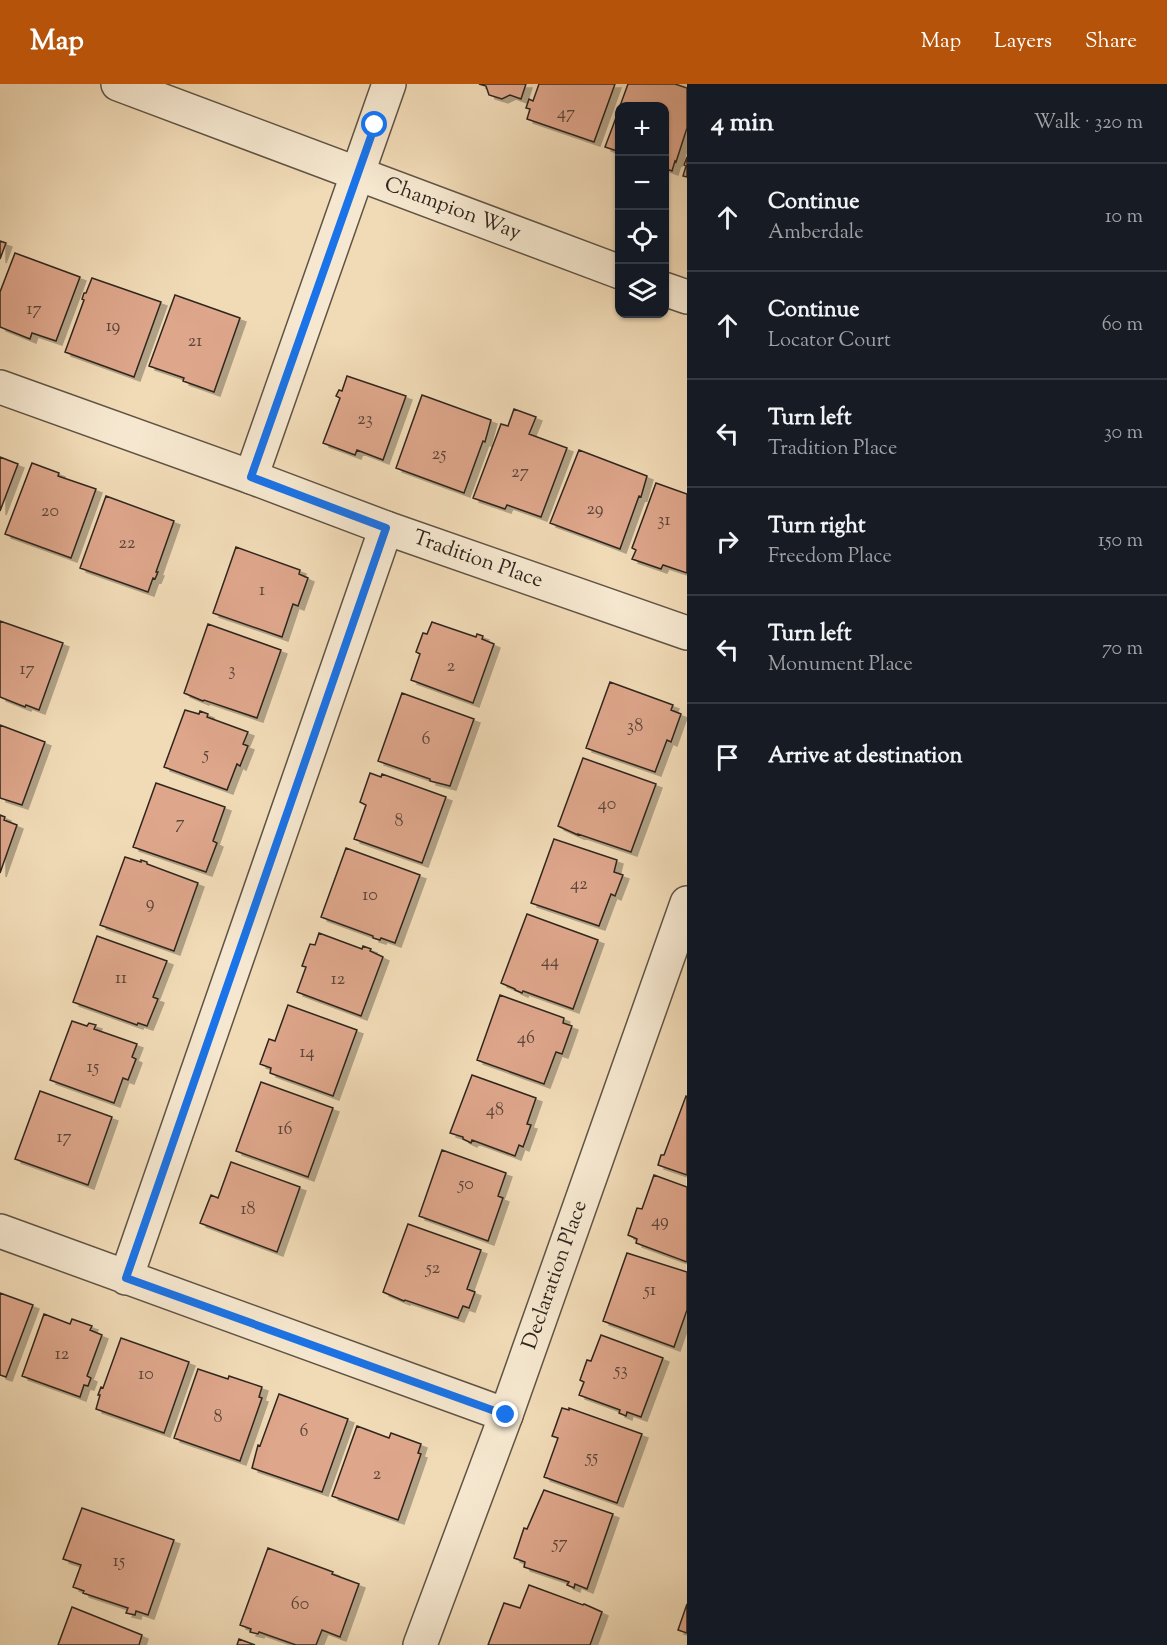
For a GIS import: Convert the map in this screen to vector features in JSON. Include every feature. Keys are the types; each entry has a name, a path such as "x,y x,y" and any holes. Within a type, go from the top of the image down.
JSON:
{"street":[{"name":"Champion Way","path":"118,84 615,270"},
{"path":"251,477 389,84"},
{"path":"669,291 687,297"},
{"name":"Tradition Place","path":"0,387 386,528 687,633"},
{"path":"126,1278 386,528"},
{"name":"Declaration Place","path":"420,1645 506,1415 687,903"},
{"path":"0,1231 506,1415"}],"building":[{"path":"479,84 526,84 521,99 510,95 502,99 489,95 486,86"},
{"path":"539,84 615,84 594,142 527,119 530,109 526,108 529,99 533,101"},
{"path":"628,84 675,84 687,88 687,128 672,171 669,170 669,102 621,102"},
{"path":"615,120 615,150 605,147"},
{"path":"687,157 687,177 683,176"},
{"path":"0,241 6,243 0,259"},
{"path":"15,253 80,277 56,341 32,333 30,339 0,327 0,292"},
{"path":"92,278 161,302 134,377 65,352 84,300 82,299 84,293"},
{"path":"175,295 240,318 214,392 183,381 184,378 149,366"},
{"path":"347,376 406,396 383,460 357,450 355,455 323,443 340,398 336,396 339,390 342,391"},
{"path":"422,395 491,420 485,442 483,441 464,493 396,468"},
{"path":"514,409 536,417 529,434 567,448 541,517 507,505 505,509 473,498 501,424 508,426"},
{"path":"579,450 647,476 620,549 550,523"},
{"path":"0,457 18,464 0,511"},
{"path":"32,463 59,473 58,476 96,489 71,558 5,534"},
{"path":"656,483 687,494 687,573 663,565 661,569 632,559 636,550 632,548"},
{"path":"106,496 174,521 156,572 158,572 148,592 80,568"},
{"path":"236,547 300,570 299,574 308,578 298,606 293,604 282,637 213,613"},
{"path":"0,621 63,643 39,710 0,697"},
{"path":"432,622 476,637 477,634 483,636 482,639 494,644 473,703 411,680 420,654 416,652 423,633 427,634"},
{"path":"208,624 281,650 257,718 184,693"},
{"path":"610,682 673,705 671,710 681,714 671,742 667,740 655,772 586,748"},
{"path":"402,693 474,719 450,786 430,781 430,779 378,761"},
{"path":"185,710 199,714 200,711 208,714 207,717 248,732 243,744 248,746 240,766 237,764 227,790 164,767"},
{"path":"0,725 45,742 22,805 0,798"},
{"path":"583,758 656,784 631,852 558,826"},
{"path":"370,773 381,777 382,774 446,797 422,863 354,839 366,805 360,802"},
{"path":"156,783 225,807 213,841 217,843 206,872 133,847"},
{"path":"0,815 5,817 4,820 17,825 0,873"},
{"path":"554,839 617,860 614,872 623,875 615,896 611,894 599,926 531,903"},
{"path":"346,848 420,875 395,943 373,938 373,936 321,917"},
{"path":"125,857 147,862 147,864 198,883 174,951 100,925"},
{"path":"527,914 598,940 573,1009 523,991 522,993 501,983"},
{"path":"319,933 362,949 363,946 371,949 370,951 383,957 361,1016 297,992 306,967 302,966 310,944 315,945"},
{"path":"97,936 167,961 153,997 158,999 147,1026 138,1023 137,1025 73,1002"},
{"path":"500,995 564,1018 563,1023 572,1026 562,1054 556,1052 544,1084 477,1060"},
{"path":"288,1005 357,1030 333,1096 270,1073 271,1068 260,1064 269,1039 275,1041"},
{"path":"72,1021 87,1026 89,1023 96,1025 94,1029 137,1044 132,1057 136,1059 128,1080 123,1078 114,1103 50,1080"},
{"path":"472,1075 536,1098 527,1124 531,1125 523,1147 519,1145 515,1156 472,1140 471,1143 463,1137 450,1133"},
{"path":"261,1082 333,1108 308,1177 236,1151"},
{"path":"40,1091 112,1117 88,1185 15,1159"},
{"path":"687,1097 687,1175 658,1165"},
{"path":"442,1150 506,1173 498,1196 503,1198 488,1241 419,1216"},
{"path":"231,1162 300,1187 277,1252 200,1223 211,1195 218,1198"},
{"path":"654,1175 687,1187 687,1262 636,1243 637,1239 628,1235 637,1208 642,1209"},
{"path":"408,1224 481,1250 467,1289 475,1292 469,1308 463,1306 458,1318 383,1292"},
{"path":"627,1253 687,1272 687,1310 674,1347 603,1321"},
{"path":"0,1293 33,1305 6,1377 0,1375"},
{"path":"44,1314 70,1324 72,1319 92,1326 90,1330 102,1335 87,1376 91,1378 88,1386 84,1385 80,1397 22,1376"},
{"path":"601,1335 663,1358 641,1417 627,1412 626,1416 619,1413 620,1410 579,1395 584,1382 580,1380 587,1360 591,1361"},
{"path":"121,1338 189,1362 164,1433 96,1409 100,1395 98,1395 101,1387 103,1388"},
{"path":"198,1369 262,1387 259,1397 262,1398 240,1461 174,1438"},
{"path":"279,1394 348,1419 322,1492 252,1468 258,1445 260,1446"},
{"path":"562,1408 569,1410 569,1408 642,1434 617,1503 544,1477 558,1438 552,1436"},
{"path":"357,1426 389,1438 391,1433 421,1444 418,1453 421,1454 398,1520 332,1496"},
{"path":"544,1490 613,1514 587,1589 575,1584 574,1588 567,1585 569,1582 524,1567 525,1562 514,1558 524,1528 527,1529"},
{"path":"82,1508 174,1540 148,1615 136,1611 135,1615 126,1613 128,1608 83,1593 84,1591 73,1587 81,1565 63,1559"},
{"path":"268,1548 359,1584 340,1637 322,1630 316,1645 296,1645 259,1632 258,1634 250,1632 251,1629 240,1625"},
{"path":"529,1585 602,1612 590,1645 488,1645 504,1603 520,1608"},
{"path":"687,1604 687,1633 678,1630"},
{"path":"72,1607 142,1635 139,1645 58,1645"},
{"path":"239,1639 255,1645 237,1645"}],"route":[{"path":"375,125 251,477 386,528 126,1278 506,1415"}]}
